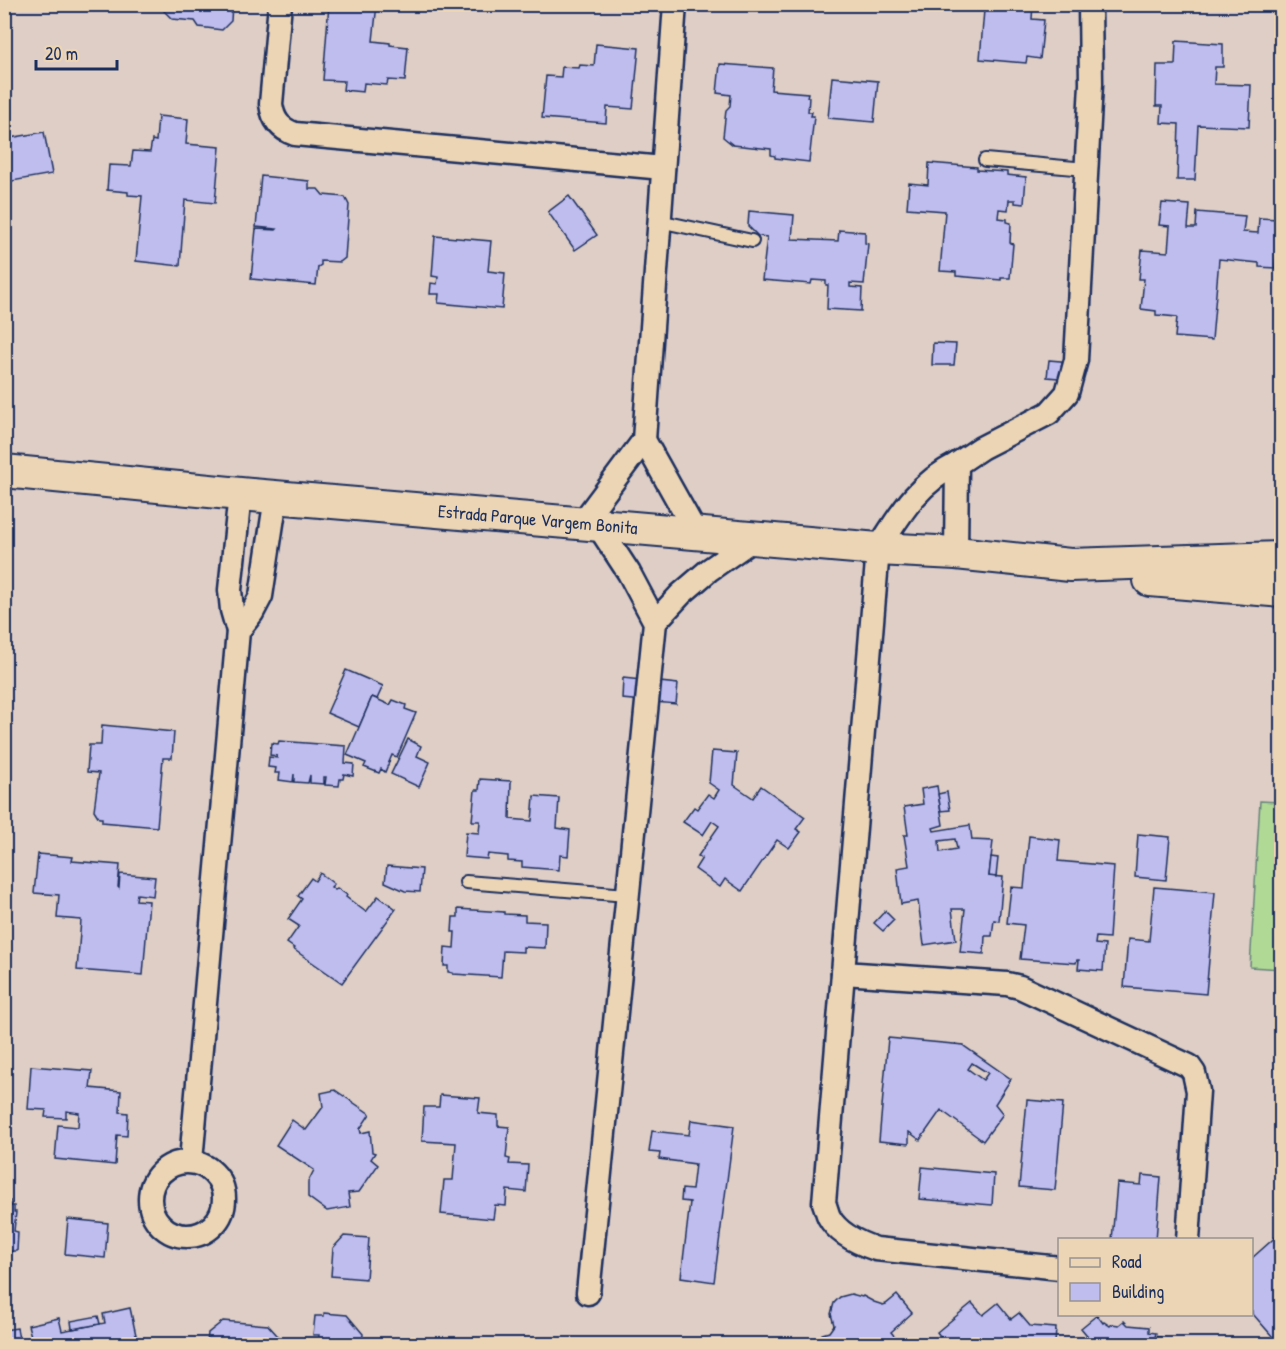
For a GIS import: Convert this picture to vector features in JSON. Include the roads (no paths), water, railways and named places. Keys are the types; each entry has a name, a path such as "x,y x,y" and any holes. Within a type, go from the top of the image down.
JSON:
{"main road":[{"name":"Estrada Parque Vargem Bonita","path":"4,471 240,494 1070,565 1281,558"},
{"name":"Estrada Parque Vargem Bonita","path":"1070,565 1102,574 1281,591"}],"street":[{"path":"280,4 271,104 276,121 287,131 295,134 663,168"},
{"path":"588,1293 655,622 629,573 590,523 644,440 675,4"},
{"path":"1058,1268 876,1249 860,1244 848,1236 829,1217 825,1203 878,549 903,508 926,484 942,471 981,448 1049,413 1067,393 1076,360 1091,84 1090,4"},
{"path":"644,440 696,533"},
{"path":"956,554 957,464"},
{"path":"191,1161 238,631 232,610 230,590 240,494"},
{"path":"238,631 252,613 261,596 276,496"},
{"path":"655,622 681,594 709,570 755,538"},
{"path":"843,973 1007,984 1020,987 1189,1066 1194,1073 1198,1091 1188,1238"}],"lane":[{"path":"985,160 1086,169"},
{"path":"659,221 752,241"},
{"path":"466,882 627,895"}]}
